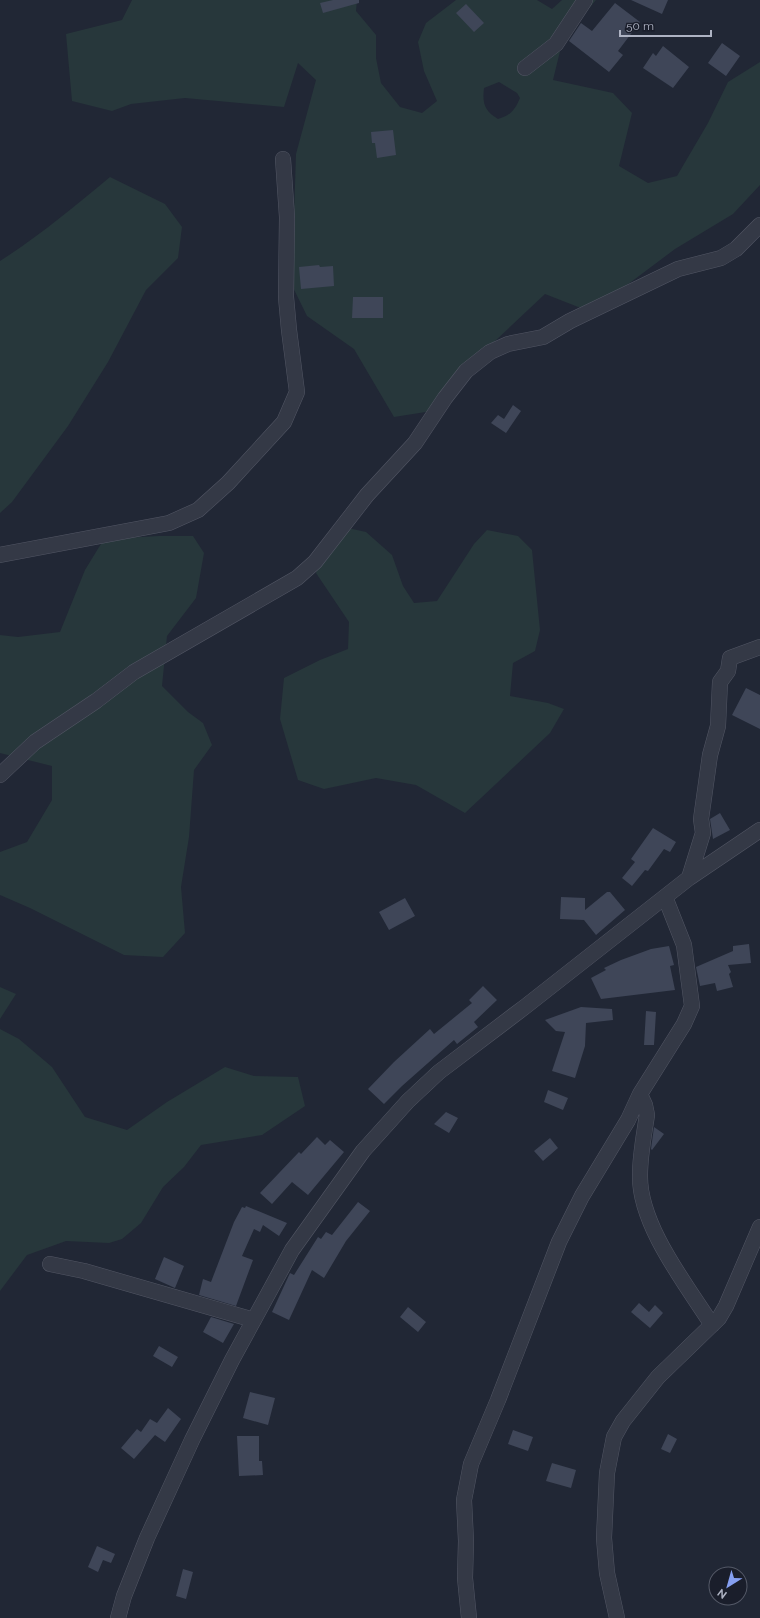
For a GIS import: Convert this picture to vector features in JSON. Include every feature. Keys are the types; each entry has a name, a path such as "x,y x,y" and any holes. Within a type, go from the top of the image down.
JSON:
{"street":[{"path":"524,68 556,44 585,0"},
{"path":"0,555 169,523 198,510 228,483 284,422 298,392 286,297 287,217 283,159"},
{"path":"0,775 35,742 96,702 134,672 297,578 315,562 367,495 415,443 466,371 490,352 508,344 542,337 570,321 678,269 721,258 736,249 760,225"},
{"path":"688,878 703,833 701,819 710,755 718,726 720,682 728,671 730,658 760,647"},
{"path":"118,1618 124,1596 147,1538 192,1440 254,1320 292,1250 363,1151 408,1101 439,1072 688,878 760,830"},
{"path":"470,1618 465,1578 466,1541 464,1500 471,1464 501,1393 560,1242 582,1196 628,1120 640,1094 684,1024 692,1006 684,945 665,897"},
{"path":"640,1094 647,1115 640,1176 646,1208 659,1241 712,1325"},
{"path":"617,1618 607,1573 604,1538 607,1473 614,1437 623,1420 658,1377 719,1318 726,1306 760,1227"},
{"path":"50,1264 84,1271 254,1320"}],"shaded area":[{"path":"132,0 357,0 356,11 376,35 376,58 381,83 400,107 422,113 437,101 424,71 418,42 426,23 456,0 537,0 552,9 562,0 596,0 563,39 553,80 613,93 632,113 619,166 648,183 677,176 708,123 728,82 760,62 760,185 733,214 675,249 591,312 545,294 461,373 432,411 394,417 354,349 307,316 281,263 294,216 296,154 316,80 298,63 284,107 185,98 131,104 112,111 72,101 66,34 122,20","holes":["499,82 517,93 520,98 516,106 512,112 502,118 498,119 490,113 485,106 484,88"]},
{"path":"110,177 165,204 182,227 178,258 146,290 108,362 68,426 12,502 0,513 0,261 70,210"},
{"path":"339,526 366,532 392,555 403,586 414,603 437,601 474,544 487,530 518,536 532,550 540,630 535,651 513,663 510,696 548,703 564,709 550,733 465,813 416,785 376,778 324,789 298,780 280,719 284,678 320,660 348,649 349,622 316,573 325,539"},
{"path":"193,536 204,553 196,598 167,636 162,686 188,712 203,723 212,745 194,770 189,837 181,887 185,933 163,957 124,955 30,908 0,895 0,852 27,842 52,800 52,766 0,753 0,635 18,637 60,632 85,570 104,539"},
{"path":"0,987 16,994 0,1019"},
{"path":"0,1029 19,1039 52,1067 85,1117 127,1130 167,1102 225,1067 254,1076 298,1077 305,1106 262,1135 201,1145 184,1167 163,1187 141,1223 122,1239 109,1243 66,1241 27,1255 0,1291"}],"building":[{"path":"333,0 359,0 359,3 323,13 320,3"},
{"path":"631,0 668,0 662,14"},
{"path":"615,3 640,22 618,51 623,55 609,72 569,41 581,23 592,31"},
{"path":"466,4 484,23 474,32 456,13"},
{"path":"722,43 740,56 726,76 708,63"},
{"path":"663,46 689,67 673,88 643,68 653,53 656,56"},
{"path":"393,130 396,155 377,158 375,143 372,143 371,132"},
{"path":"319,265 320,267 333,266 334,286 301,289 299,267"},
{"path":"353,297 383,297 383,318 352,318"},
{"path":"513,405 521,411 506,433 491,423 498,415 504,419"},
{"path":"746,688 760,695 760,729 732,715"},
{"path":"720,813 730,830 713,839 710,819"},
{"path":"653,828 676,842 670,852 664,849 648,871 645,870 632,886 622,878 635,862 631,859"},
{"path":"607,892 610,892 625,910 596,935 584,920 560,919 561,897 585,898 585,910"},
{"path":"405,898 415,916 389,930 379,912"},
{"path":"749,944 751,963 728,965 731,972 729,974 733,987 717,991 715,983 700,986 696,967 733,951 733,946"},
{"path":"669,946 674,965 670,966 675,990 601,999 591,978 606,970 604,968 621,960 651,949"},
{"path":"483,986 497,1000 474,1022 478,1027 457,1044 454,1040 384,1104 368,1089 394,1062 430,1029 434,1034 472,1003 469,1000"},
{"path":"581,1007 612,1009 613,1020 586,1023 585,1046 575,1078 552,1071 565,1032 556,1031 545,1020"},
{"path":"646,1011 656,1012 654,1045 644,1045"},
{"path":"548,1090 568,1098 563,1110 544,1102"},
{"path":"446,1112 458,1118 449,1133 434,1124"},
{"path":"654,1127 664,1134 652,1150 651,1149"},
{"path":"317,1137 325,1145 330,1140 344,1152 308,1195 292,1182 272,1204 260,1193 299,1152 301,1154"},
{"path":"550,1138 558,1148 543,1161 534,1151"},
{"path":"358,1202 370,1211 346,1241 324,1278 312,1270 289,1320 272,1312 290,1273 294,1275 318,1237 321,1239 326,1232 332,1235"},
{"path":"246,1206 287,1223 279,1236 263,1225 260,1232 254,1229 242,1256 253,1260 236,1306 199,1295 203,1279 211,1282 234,1222 242,1207 245,1208"},
{"path":"164,1257 184,1266 175,1288 155,1279"},
{"path":"639,1303 649,1312 655,1305 663,1313 650,1328 631,1312"},
{"path":"408,1307 426,1322 418,1332 400,1317"},
{"path":"211,1317 234,1324 223,1343 203,1332"},
{"path":"159,1346 178,1357 172,1367 153,1356"},
{"path":"250,1392 275,1398 268,1425 243,1418"},
{"path":"168,1408 181,1419 165,1442 155,1435 134,1459 121,1448 137,1429 141,1432 150,1419 157,1423"},
{"path":"513,1430 533,1437 528,1451 508,1444"},
{"path":"668,1434 677,1439 670,1453 661,1449"},
{"path":"237,1436 259,1436 259,1461 262,1461 263,1475 239,1476"},
{"path":"552,1463 576,1470 571,1488 546,1481"},
{"path":"97,1546 115,1554 111,1563 103,1560 98,1572 88,1567"},
{"path":"183,1569 193,1572 186,1599 176,1596"}]}
